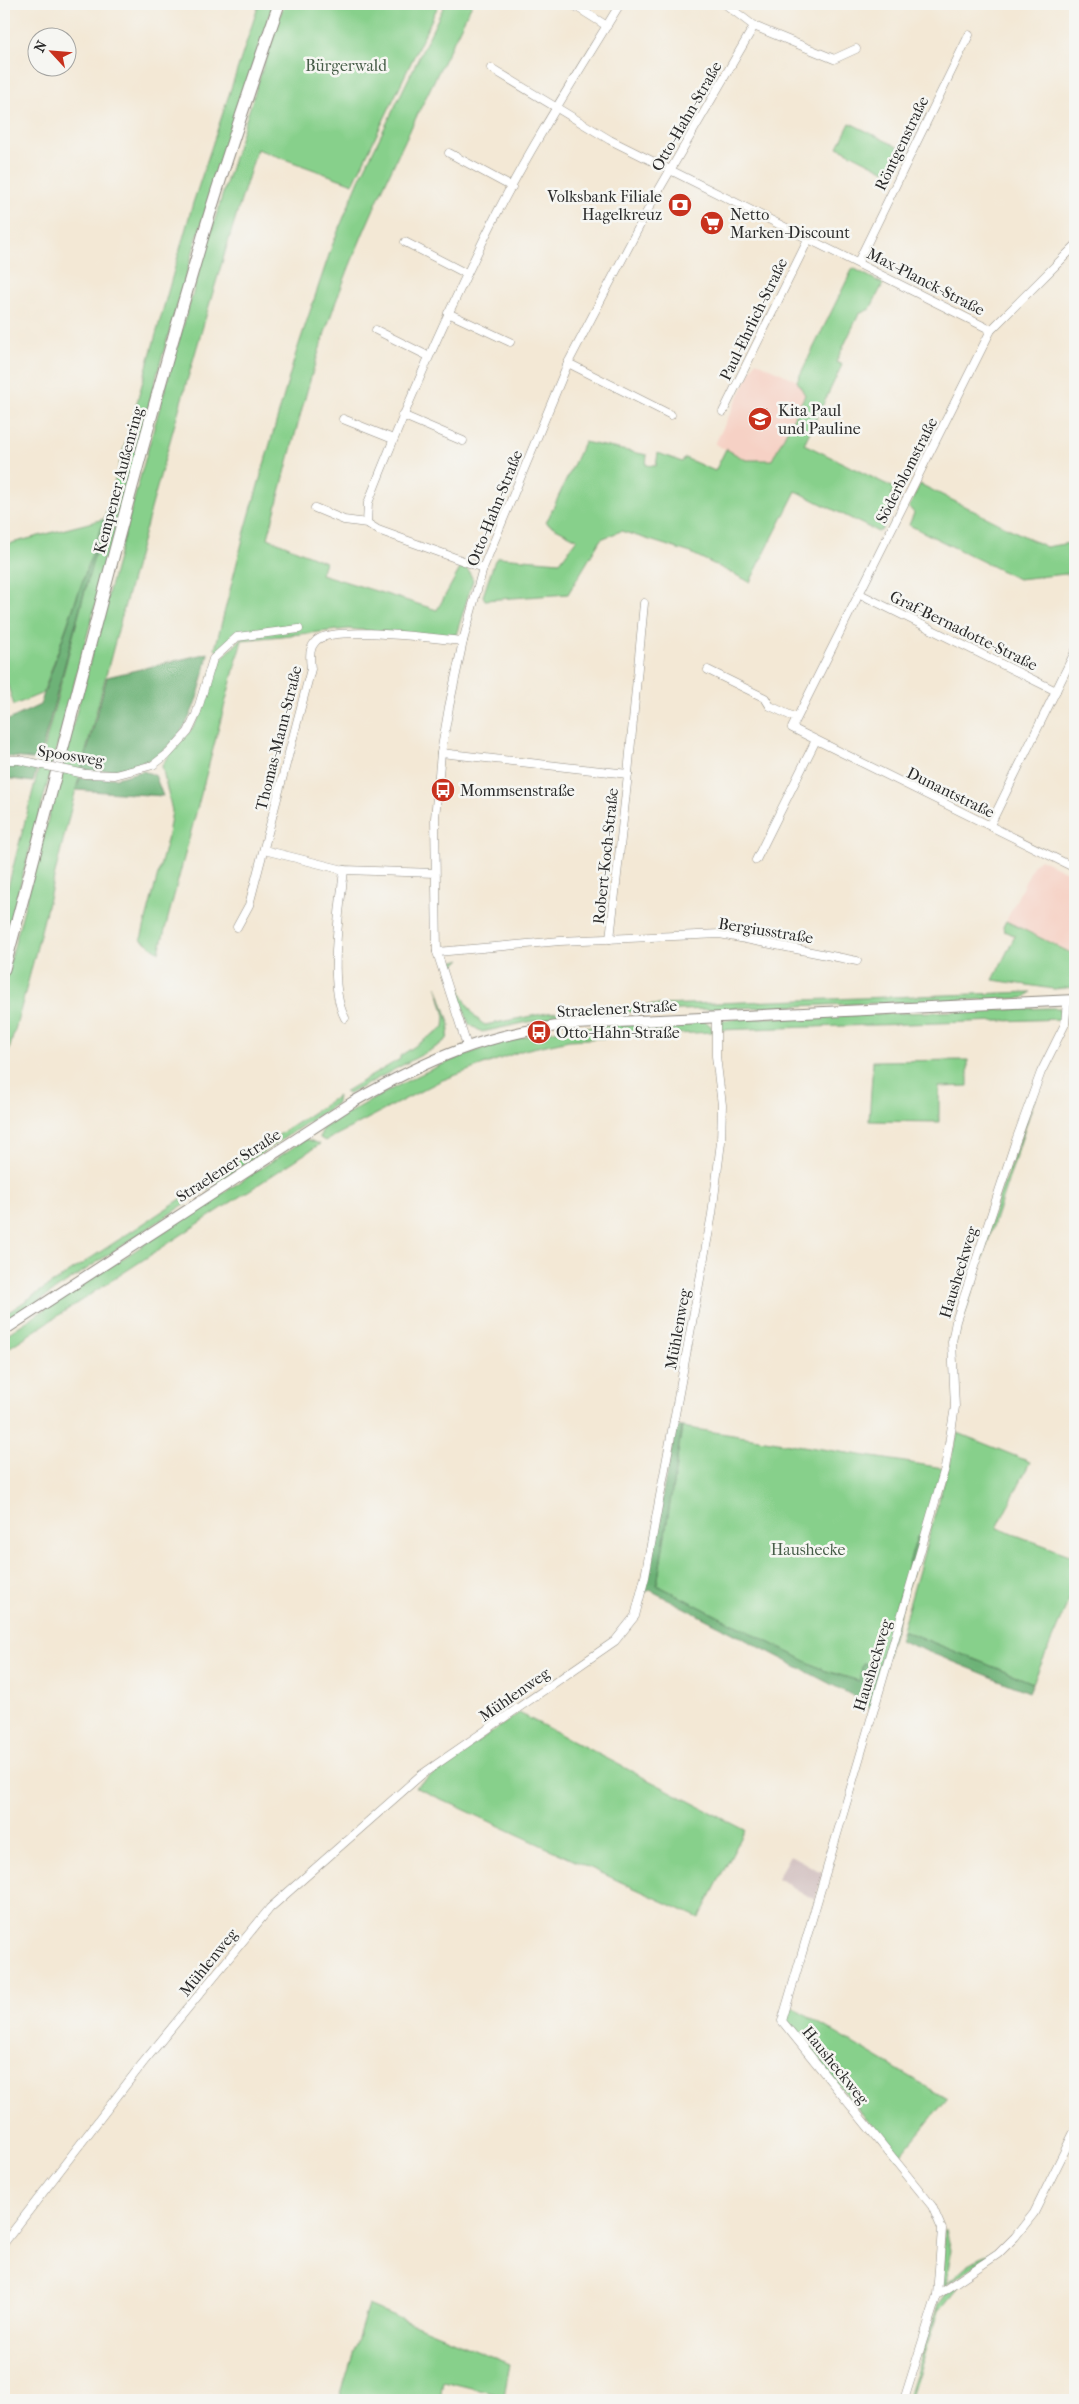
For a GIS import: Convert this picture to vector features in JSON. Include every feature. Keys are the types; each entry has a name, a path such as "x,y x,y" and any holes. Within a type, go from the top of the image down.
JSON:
{"main road":[{"name":"Kempener Außenring","path":"4,969 127,506 200,244 279,4"}],"street":[{"path":"572,4 607,26"},
{"path":"367,523 368,503 402,415 467,274 555,108 620,4"},
{"path":"725,4 754,26 834,59 856,49"},
{"name":"Otto-Hahn-Straße","path":"467,1046 438,952 435,818 441,753 463,642 483,568 568,363 670,170 754,26"},
{"name":"Röntgenstraße","path":"858,262 969,35"},
{"name":"Max-Planck-Straße","path":"491,68 610,140 991,330"},
{"path":"448,153 512,187"},
{"name":"Paul-Ehrlich-Straße","path":"723,412 808,238"},
{"path":"405,242 467,274"},
{"name":"Söderblomstraße","path":"792,728 991,330 1075,247"},
{"path":"448,313 510,342"},
{"path":"376,330 428,356"},
{"path":"568,363 671,415"},
{"path":"402,415 463,441"},
{"path":"344,419 393,438"},
{"path":"316,508 344,520 367,523 378,530 483,568"},
{"name":"Graf-Bernadotte-Straße","path":"860,594 1056,691"},
{"name":"Robert-Koch-Straße","path":"438,952 560,941 610,939 644,603"},
{"name":"Spoosweg","path":"4,760 19,760 85,774 115,775 153,765 169,753 188,732 196,715 213,659 238,637 299,629"},
{"name":"Thomas-Mann-Straße","path":"237,927 250,905 311,669 310,649 317,640 329,635 350,633 463,642"},
{"path":"990,825 1075,652"},
{"path":"708,670 765,698 770,706 796,718"},
{"name":"Dunantstraße","path":"792,728 1075,868"},
{"path":"756,860 816,740"},
{"path":"441,753 628,774"},
{"path":"264,850 344,870 435,873"},
{"path":"344,870 337,946 337,994 340,1008 345,1018"},
{"name":"Bergiusstraße","path":"610,939 720,934 816,951 857,961"},
{"name":"Straelener Straße","path":"4,1330 353,1102 408,1071 467,1046 536,1028 716,1017 1071,1001"},
{"name":"Hausheckweg","path":"937,2296 943,2242 942,2229 932,2206 782,2021 945,1468 955,1407 952,1342 956,1321 1018,1134 1041,1072 1065,1024 1071,1001"},
{"name":"Mühlenweg","path":"4,2243 142,2064 270,1908 420,1776 616,1641 635,1616 645,1577 712,1214 721,1142 722,1105 716,1056 716,1017"},
{"path":"904,2400 937,2296 998,2254 1015,2237 1034,2213 1075,2130"}],"shaded area":[{"name":"Kita Paul und Pauline","path":"756,361 797,381 805,394 772,460 746,460 715,444"},
{"path":"1040,859 1075,876 1075,955 1006,921 1034,864"},
{"path":"790,1855 823,1873 815,1900 777,1878"}],"green space":[{"path":"259,4 273,4 199,231 160,364 4,945 4,902 101,529 43,693 14,705 4,674 4,545 104,519 193,203"},
{"name":"Bürgerwald","path":"284,4 439,4 353,184 257,149 208,308 140,548 76,789 24,998 4,1067 4,984 136,492 171,369 244,125"},
{"path":"445,4 472,4 382,190 335,304 307,391 268,538 325,562 321,574 437,610 461,567 468,570 473,580 456,635 453,637 349,629 242,640 159,952 141,939 167,840 172,811 162,766 170,753 186,736 202,710 210,677 216,665 242,637 243,633 217,651 215,649 245,531 296,353 332,246 359,180"},
{"path":"850,123 898,147 902,157 893,175 838,147"},
{"path":"853,268 883,284 870,309 859,314 836,362 842,365 804,444 894,488 891,494 895,503 882,530 878,532 796,491 750,582 691,553 621,531 601,539 568,594 485,600 483,596 495,560 499,557 560,562 577,539 546,523 584,442 647,455 646,465 656,466 658,453 682,462 685,458 715,471 726,449 746,460 772,460 805,395 797,381"},
{"path":"920,484 1046,547 1075,542 1075,573 1018,579 909,525 914,513 909,507"},
{"path":"104,519 39,760 4,756 4,722 40,705"},
{"path":"208,653 195,705 185,725 172,743 156,756 136,765 112,770 82,770 107,677"},
{"path":"4,764 37,767 33,782 4,778"},
{"path":"143,771 155,775 163,796 76,790 80,778 116,778"},
{"path":"1006,921 1075,955 1075,987 1054,989 993,980 1015,936 1004,931 1003,927"},
{"path":"461,959 455,965 460,989 474,1015 485,1025 547,1013 630,1006 1031,992 1024,998 595,1013 528,1022 482,1032 469,1024 450,972 450,963"},
{"path":"437,986 450,1025 447,1039 438,1046 349,1094 344,1092 400,1059 400,1056 444,1027 445,1016"},
{"path":"1060,1008 1064,1019 718,1030 722,1021 731,1019"},
{"path":"705,1021 711,1026 712,1032 569,1040 524,1050 440,1081 325,1141 320,1138 322,1129 371,1100 421,1074 500,1043 528,1036 572,1029"},
{"path":"968,1060 968,1086 939,1087 939,1122 869,1121 873,1061"},
{"path":"1037,1092 955,1343 959,1321 997,1202"},
{"path":"338,1096 337,1103 4,1324 4,1315"},
{"path":"306,1139 320,1144 4,1351 4,1336"},
{"path":"676,1426 682,1427 657,1585 823,1670 859,1681 863,1663 879,1665 917,1537 922,1538 871,1711 867,1703 650,1590 643,1593"},
{"name":"Haushecke","path":"682,1427 943,1468 922,1538 917,1537 879,1665 859,1681 823,1670 657,1585"},
{"path":"958,1433 1030,1462 997,1528 1075,1557 1075,1586 1033,1683 902,1630"},
{"path":"902,1630 1033,1683 1029,1692 899,1640"},
{"path":"519,1713 745,1830 699,1918 415,1787"},
{"path":"790,2006 947,2099 898,2158 785,2019"},
{"path":"944,2230 946,2230 951,2250 946,2284 966,2266 1006,2244 946,2285 942,2286 940,2284 945,2250"},
{"path":"961,2284 939,2311 910,2400 907,2400 939,2304 949,2290"},
{"path":"368,2305 510,2364 504,2396 443,2381 440,2400 339,2400"}],"place":[{"name":"Volksbank Filiale Hagelkreuz","path":"680,205"},
{"name":"Netto Marken-Discount","path":"712,223"},
{"name":"Kita Paul und Pauline","path":"760,419"},
{"name":"Mommsenstraße","path":"443,790"},
{"name":"Otto-Hahn-Straße","path":"539,1032"}]}
